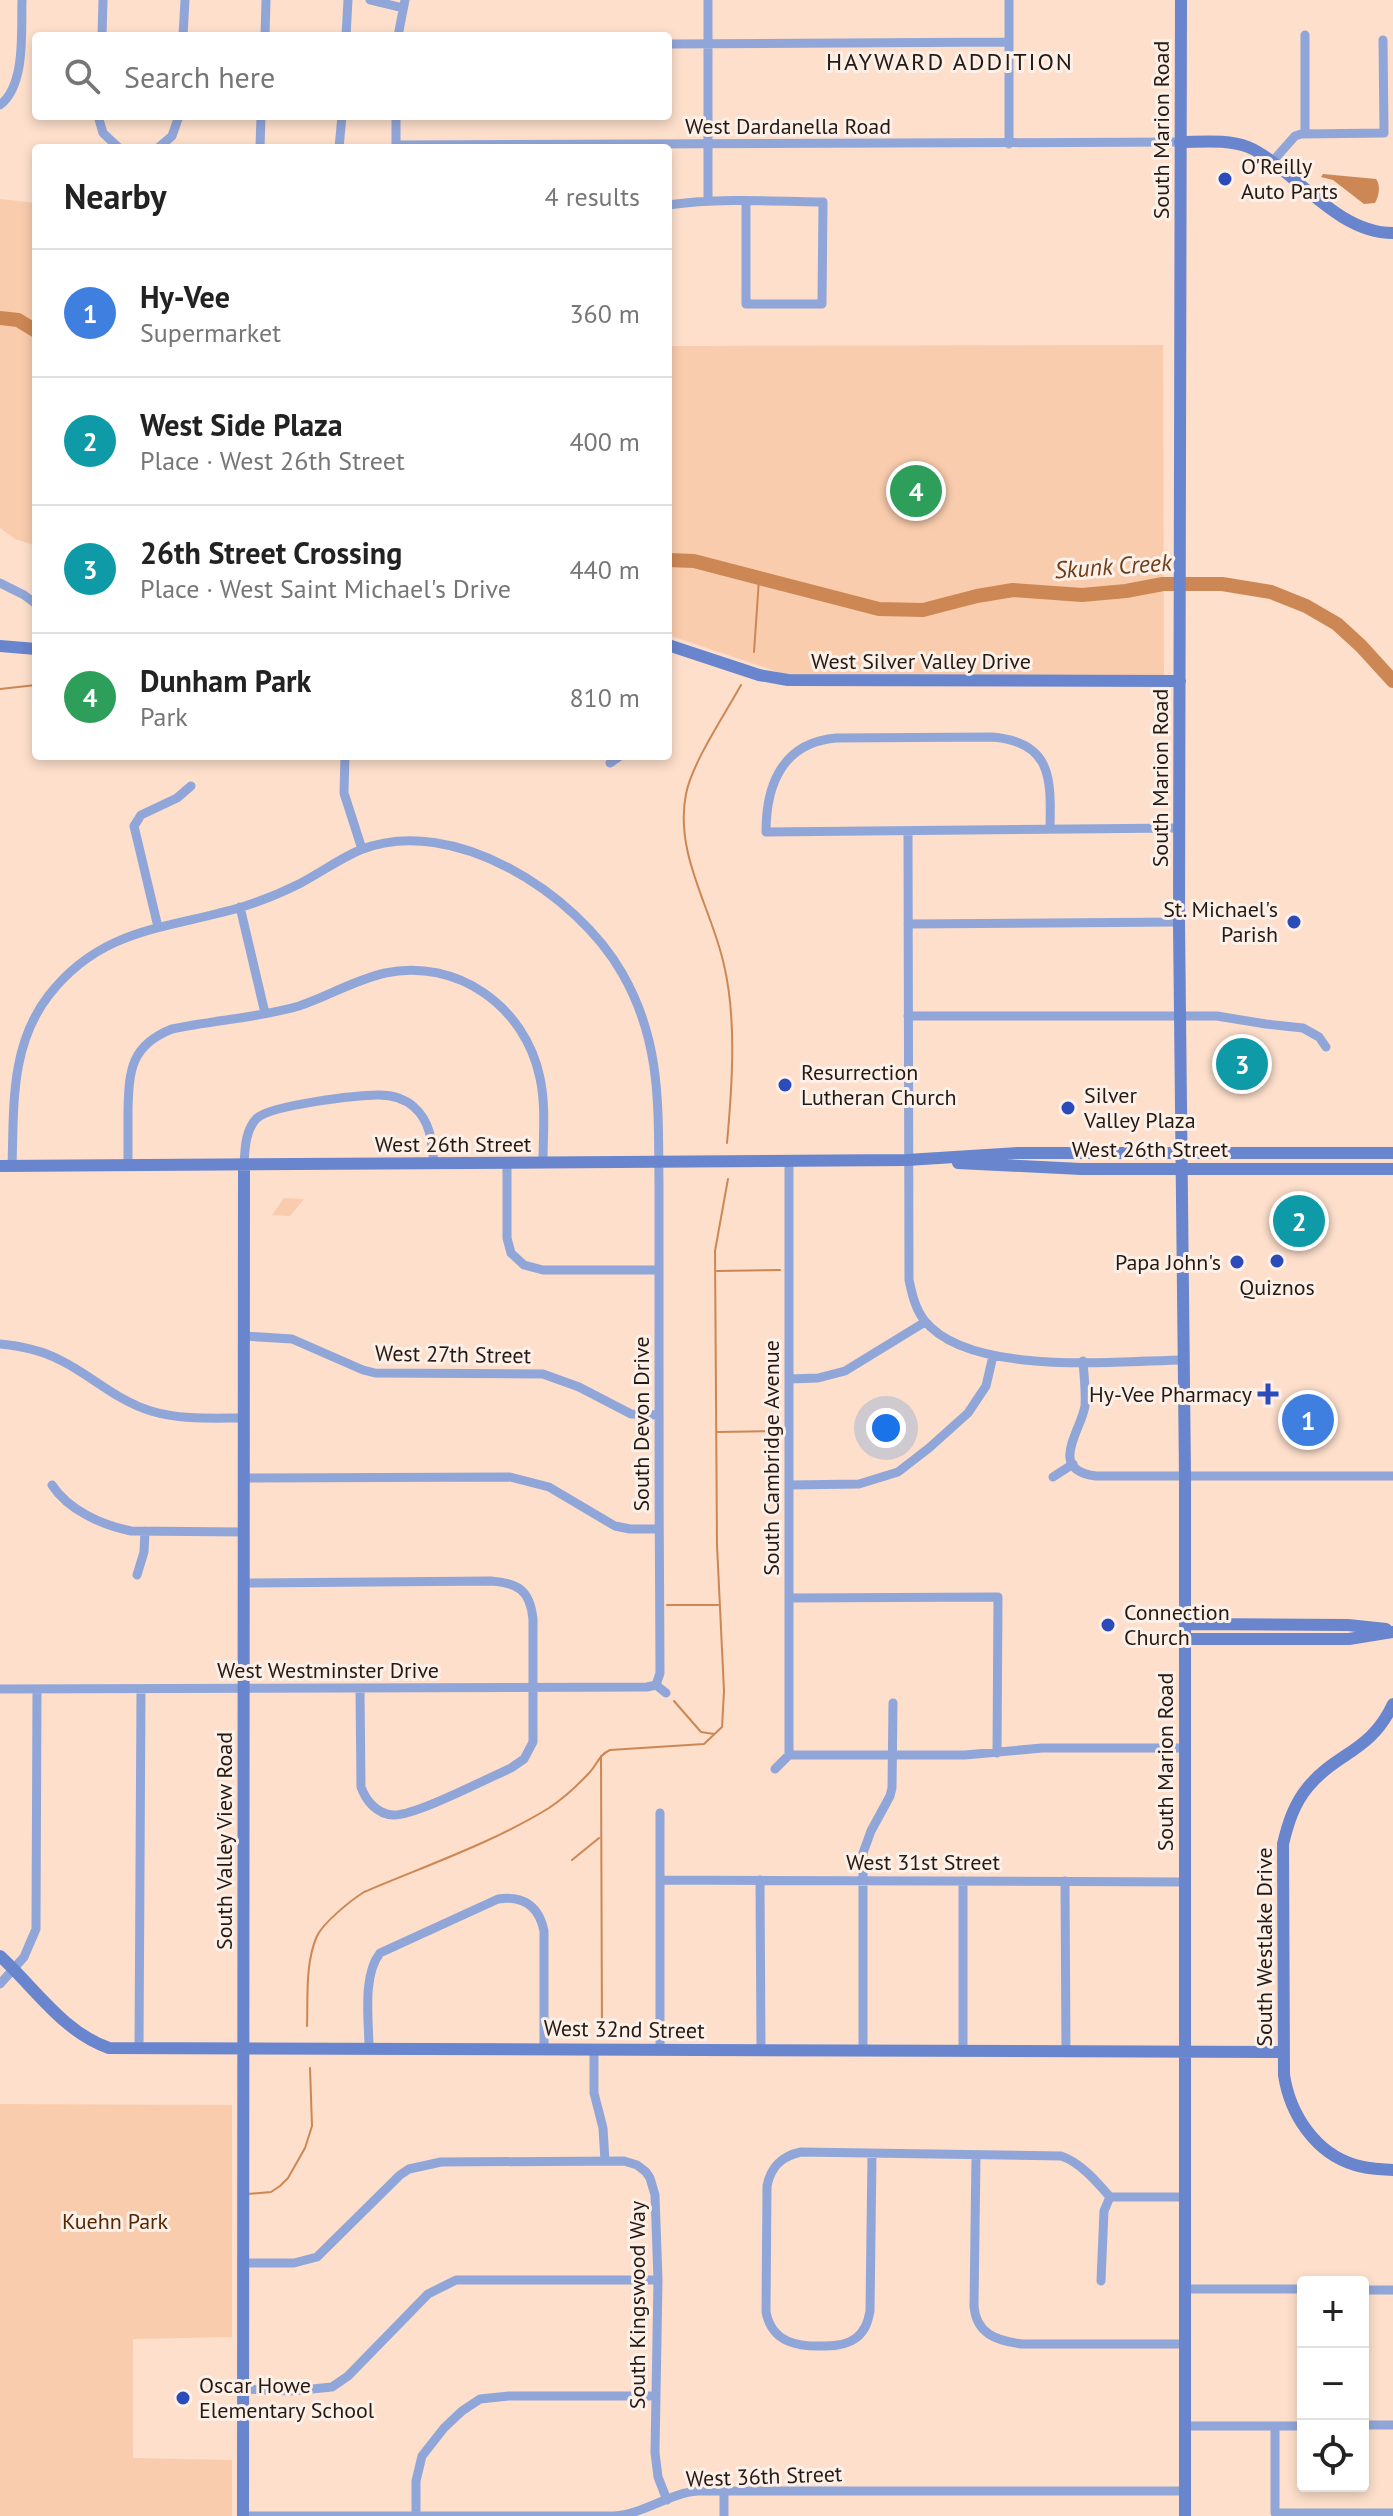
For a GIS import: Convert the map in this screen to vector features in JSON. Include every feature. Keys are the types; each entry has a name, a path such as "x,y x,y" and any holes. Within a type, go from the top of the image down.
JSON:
{"main road":[{"name":"South Marion Road","path":"1181,0 1179,922 1185,1476 1185,2516"},
{"path":"1180,142 1239,144 1256,150 1348,221 1366,230 1393,233"},
{"path":"0,646 32,649"},
{"name":"West Silver Valley Drive","path":"672,646 759,675 788,680 1180,681"},
{"name":"West 26th Street","path":"6,1166 907,1160 1018,1153 1393,1153"},
{"name":"West 26th Street","path":"907,1160 1034,1169 1393,1169"},
{"path":"1299,1169 1342,1162 1393,1162"},
{"name":"South Valley View Road","path":"243,2516 244,1165"},
{"path":"1185,1624 1348,1625 1393,1631"},
{"path":"1185,1639 1349,1639 1393,1631"},
{"name":"South Westlake Drive","path":"1393,1704 1367,1742 1307,1788 1289,1820 1283,1844 1287,2095 1297,2117 1314,2139 1332,2154 1355,2165 1393,2170"},
{"name":"West 32nd Street","path":"0,1956 70,2027 89,2040 109,2048 1284,2052"}],"street":[{"path":"0,105 13,91 17,79 22,0"},
{"path":"102,32 103,0"},
{"path":"183,32 185,0"},
{"path":"265,32 266,0"},
{"path":"346,32 348,0"},
{"path":"370,0 404,4 399,32"},
{"path":"708,0 708,201"},
{"path":"1009,0 1009,144"},
{"path":"1305,35 1305,134"},
{"path":"1272,162 1295,136 1384,133 1383,40"},
{"path":"672,44 1008,42"},
{"path":"99,120 103,133 115,144"},
{"path":"163,144 172,136 178,120"},
{"path":"260,144 261,120"},
{"path":"339,144 342,120"},
{"path":"396,120 396,144"},
{"name":"West Dardanella Road","path":"672,145 1180,142"},
{"path":"672,205 708,201 746,201 823,202 822,304 746,304 746,201"},
{"path":"0,583 32,601"},
{"path":"1050,829 1048,773 1036,754 1007,738 853,738 815,742 788,760 774,781 768,798 766,832 1179,828"},
{"path":"6,1166 15,1081 26,1033 59,983 84,961 116,940 240,907 300,884 362,849 344,793 345,760"},
{"path":"610,763 614,760"},
{"path":"158,927 134,826 141,815 177,798 191,786"},
{"path":"908,831 909,1280 912,1296 925,1322 957,1345 993,1356 1039,1361 1184,1360"},
{"name":"South Devon Drive","path":"362,849 389,844 443,845 486,858 537,883 587,926 623,974 647,1030 656,1072 658,1163 660,1673 656,1685"},
{"path":"240,907 265,1013"},
{"path":"908,924 1179,922"},
{"path":"128,1166 130,1073 147,1043 172,1029 298,1006 368,978 400,971 428,971 470,984 490,996 510,1015 524,1034 534,1057 543,1094 543,1163"},
{"path":"908,1016 1217,1016 1303,1028 1319,1037 1326,1047"},
{"path":"244,1165 249,1130 266,1113 286,1107 378,1095 407,1102 420,1113 430,1130 434,1164"},
{"name":"South Cambridge Avenue","path":"789,1161 789,1755"},
{"path":"507,1163 507,1238 511,1253 524,1265 543,1270 659,1270"},
{"path":"789,1379 818,1378 845,1371 925,1322"},
{"name":"West 27th Street","path":"244,1336 292,1339 375,1373 543,1374 579,1387 631,1414 659,1415"},
{"path":"0,1344 29,1348 60,1360 118,1397 151,1411 198,1418 243,1418"},
{"path":"789,1485 859,1484 898,1472 968,1413 986,1386 993,1356"},
{"path":"1083,1361 1085,1403 1069,1449 1073,1464 1084,1473 1096,1476 1393,1476"},
{"path":"1053,1477 1073,1464"},
{"path":"244,1478 510,1477 549,1487 615,1526 659,1529"},
{"path":"52,1485 64,1500 92,1518 120,1529 243,1532"},
{"path":"137,1575 142,1562 145,1531"},
{"path":"244,1583 491,1581 514,1585 525,1593 532,1607 533,1742 524,1759 511,1768 414,1811 393,1815 374,1807 363,1795 361,1787 360,1689"},
{"path":"789,1598 998,1597 997,1753"},
{"path":"656,1685 666,1693"},
{"name":"West Westminster Drive","path":"0,1689 656,1685"},
{"path":"0,1984 29,1947 37,1919 37,1689"},
{"path":"139,2049 141,1689"},
{"path":"863,2051 863,1853 866,1841 890,1796 893,1703"},
{"path":"775,1769 789,1755 997,1753 1042,1748 1185,1748"},
{"path":"660,1813 660,2049"},
{"name":"West 31st Street","path":"660,1880 1186,1882"},
{"path":"760,1880 761,2051"},
{"path":"963,1881 963,2052"},
{"path":"1065,1881 1066,2051"},
{"path":"369,2049 369,1979 380,1953 506,1898 529,1903 542,1921 544,2048"},
{"path":"594,2049 594,2093 603,2128 605,2161"},
{"path":"872,2154 868,2321 859,2335 850,2341 834,2346 792,2345 777,2335 767,2321 767,2186 773,2168 784,2158 801,2152 1066,2157 1110,2197 1185,2197"},
{"path":"976,2156 974,2306 981,2328 996,2339 1022,2344 1186,2344"},
{"name":"South Kingswood Way","path":"244,2263 294,2263 317,2257 391,2183 418,2166 441,2162 605,2161 631,2163 642,2168 650,2178 655,2195 658,2280 656,2464 667,2500"},
{"path":"1101,2281 1104,2211 1110,2197"},
{"path":"243,2389 292,2391 332,2387 348,2376 428,2294 456,2280 658,2280"},
{"path":"1186,2289 1297,2289"},
{"path":"1369,2290 1393,2290"},
{"path":"416,2516 416,2481 422,2456 444,2428 480,2399 509,2396 656,2396"},
{"path":"1369,2425 1393,2425"},
{"path":"1186,2426 1297,2426"},
{"path":"1275,2426 1275,2513 1393,2513"},
{"name":"West 36th Street","path":"250,2516 625,2515 690,2492 1186,2491"},
{"path":"724,2492 724,2516"}],"green space":[{"path":"0,199 32,203 32,545 15,539 0,528"},
{"path":"1163,345 1164,675 787,675 672,636 672,346"},
{"path":"284,1198 304,1199 290,1216 272,1215"},
{"name":"Kuehn Park","path":"0,2104 232,2105 232,2337 133,2339 133,2458 232,2460 232,2516 0,2516"}],"shaded area":[{"path":"1323,174 1376,179 1379,184 1378,197 1375,203 1364,204 1333,180 1321,177"}],"waterway":[{"name":"Skunk Creek","path":"0,318 18,320 32,329"},
{"name":"Skunk Creek","path":"672,560 694,561 879,609 923,610 1013,590 1082,595 1163,584 1222,584 1271,592 1306,606 1337,624 1393,681"},
{"path":"754,652 759,579"},
{"path":"0,689 32,685"},
{"path":"727,1143 731,1008 724,965 690,860 684,816 686,794 695,768 741,685"},
{"path":"307,2026 307,1992 313,1946 320,1930 358,1896 527,1821 560,1800 610,1750 704,1744 722,1727 724,1691 717,1545 715,1251 728,1179"},
{"path":"717,1271 780,1270"},
{"path":"718,1432 780,1431"},
{"path":"667,1605 718,1605"},
{"path":"674,1701 701,1732 714,1734"},
{"path":"601,1756 602,2038"},
{"path":"572,1860 599,1838"},
{"path":"247,2194 271,2192 280,2186 305,2148 312,2126 310,2068"}],"place":[{"name":"O'Reilly Auto Parts","path":"1225,179"},
{"name":"Dunham Park","path":"916,491"},
{"name":"St. Michael's Parish","path":"1294,922"},
{"name":"26th Street Crossing","path":"1242,1064"},
{"name":"Resurrection Lutheran Church","path":"785,1085"},
{"name":"Silver Valley Plaza","path":"1068,1108"},
{"name":"West Side Plaza","path":"1299,1221"},
{"name":"Quiznos","path":"1277,1261"},
{"name":"Papa John's","path":"1237,1262"},
{"name":"Hy-Vee Pharmacy","path":"1268,1394"},
{"name":"Hy-Vee","path":"1308,1420"},
{"name":"Connection Church","path":"1108,1625"},
{"name":"Oscar Howe Elementary School","path":"183,2398"}],"district":[{"name":"HAYWARD ADDITION","path":"950,61"}]}
